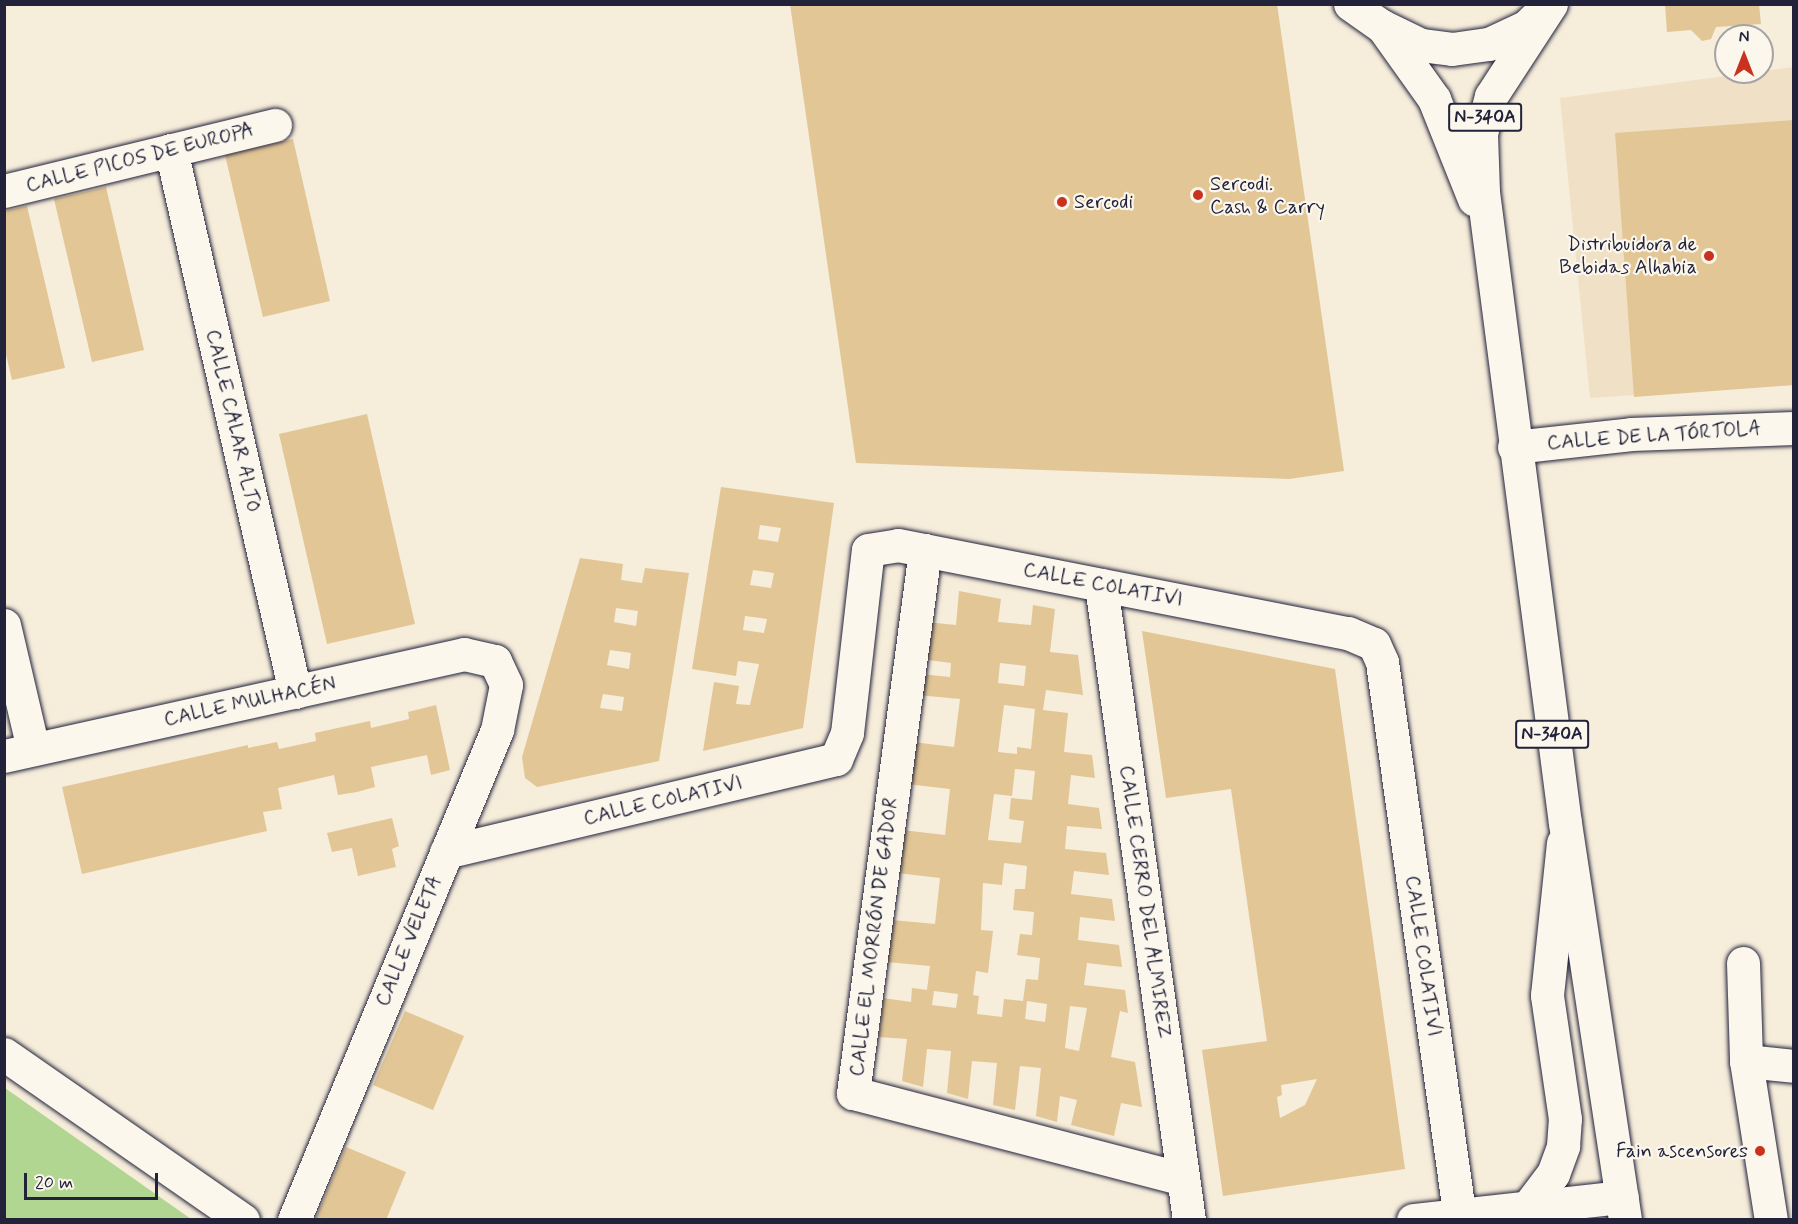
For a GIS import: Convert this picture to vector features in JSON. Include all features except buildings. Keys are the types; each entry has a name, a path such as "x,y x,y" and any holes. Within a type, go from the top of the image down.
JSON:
{"main road":[{"name":"N-340A","path":"1350,4 1382,26 1421,45 1452,49 1488,44 1518,30 1549,4"},
{"name":"N-340A","path":"1549,4 1488,105 1481,134 1487,247 1564,824 1623,1208"},
{"name":"N-340A","path":"1382,26 1434,99 1463,169 1487,247"},
{"name":"CALLE PICOS DE EUROPA","path":"4,191 274,125"},
{"name":"CALLE CALAR ALTO","path":"171,150 295,692"},
{"name":"CALLE DE LA TÓRTOLA","path":"1514,447 1630,434 1794,428"},
{"name":"CALLE COLATIVI","path":"446,852 836,759 847,733 868,550 898,545 1348,633 1374,644 1382,662 1459,1212"},
{"name":"CALLE EL MORRÓN DE GADOR","path":"925,550 853,1093 1183,1179"},
{"name":"CALLE CERRO DEL ALMIREZ","path":"1101,585 1189,1220"},
{"path":"4,625 19,752"},
{"name":"CALLE MULHACÉN","path":"19,752 464,654 495,661"},
{"name":"CALLE VELETA","path":"294,1220 497,729 506,685 495,661"},
{"path":"1530,1204 1553,1174 1563,1146 1564,1119 1547,995 1564,824"},
{"path":"1743,963 1746,1061 1771,1220"},
{"path":"4,1054 243,1220"},
{"path":"1746,1061 1794,1066"},
{"path":"1413,1220 1530,1204 1623,1208"}],"shaded area":[{"path":"1793,67 1793,385 1590,398 1560,98 1714,78 1714,84 1774,84 1774,70"}],"green space":[{"path":"5,1088 191,1219 5,1219"}],"place":[{"name":"Sercodi. Cash & Carry","path":"1198,195"},
{"name":"Sercodi","path":"1062,202"},
{"name":"Distribuidora de Bebidas Alhabia","path":"1709,256"},
{"name":"Fain ascensores","path":"1760,1151"}]}
